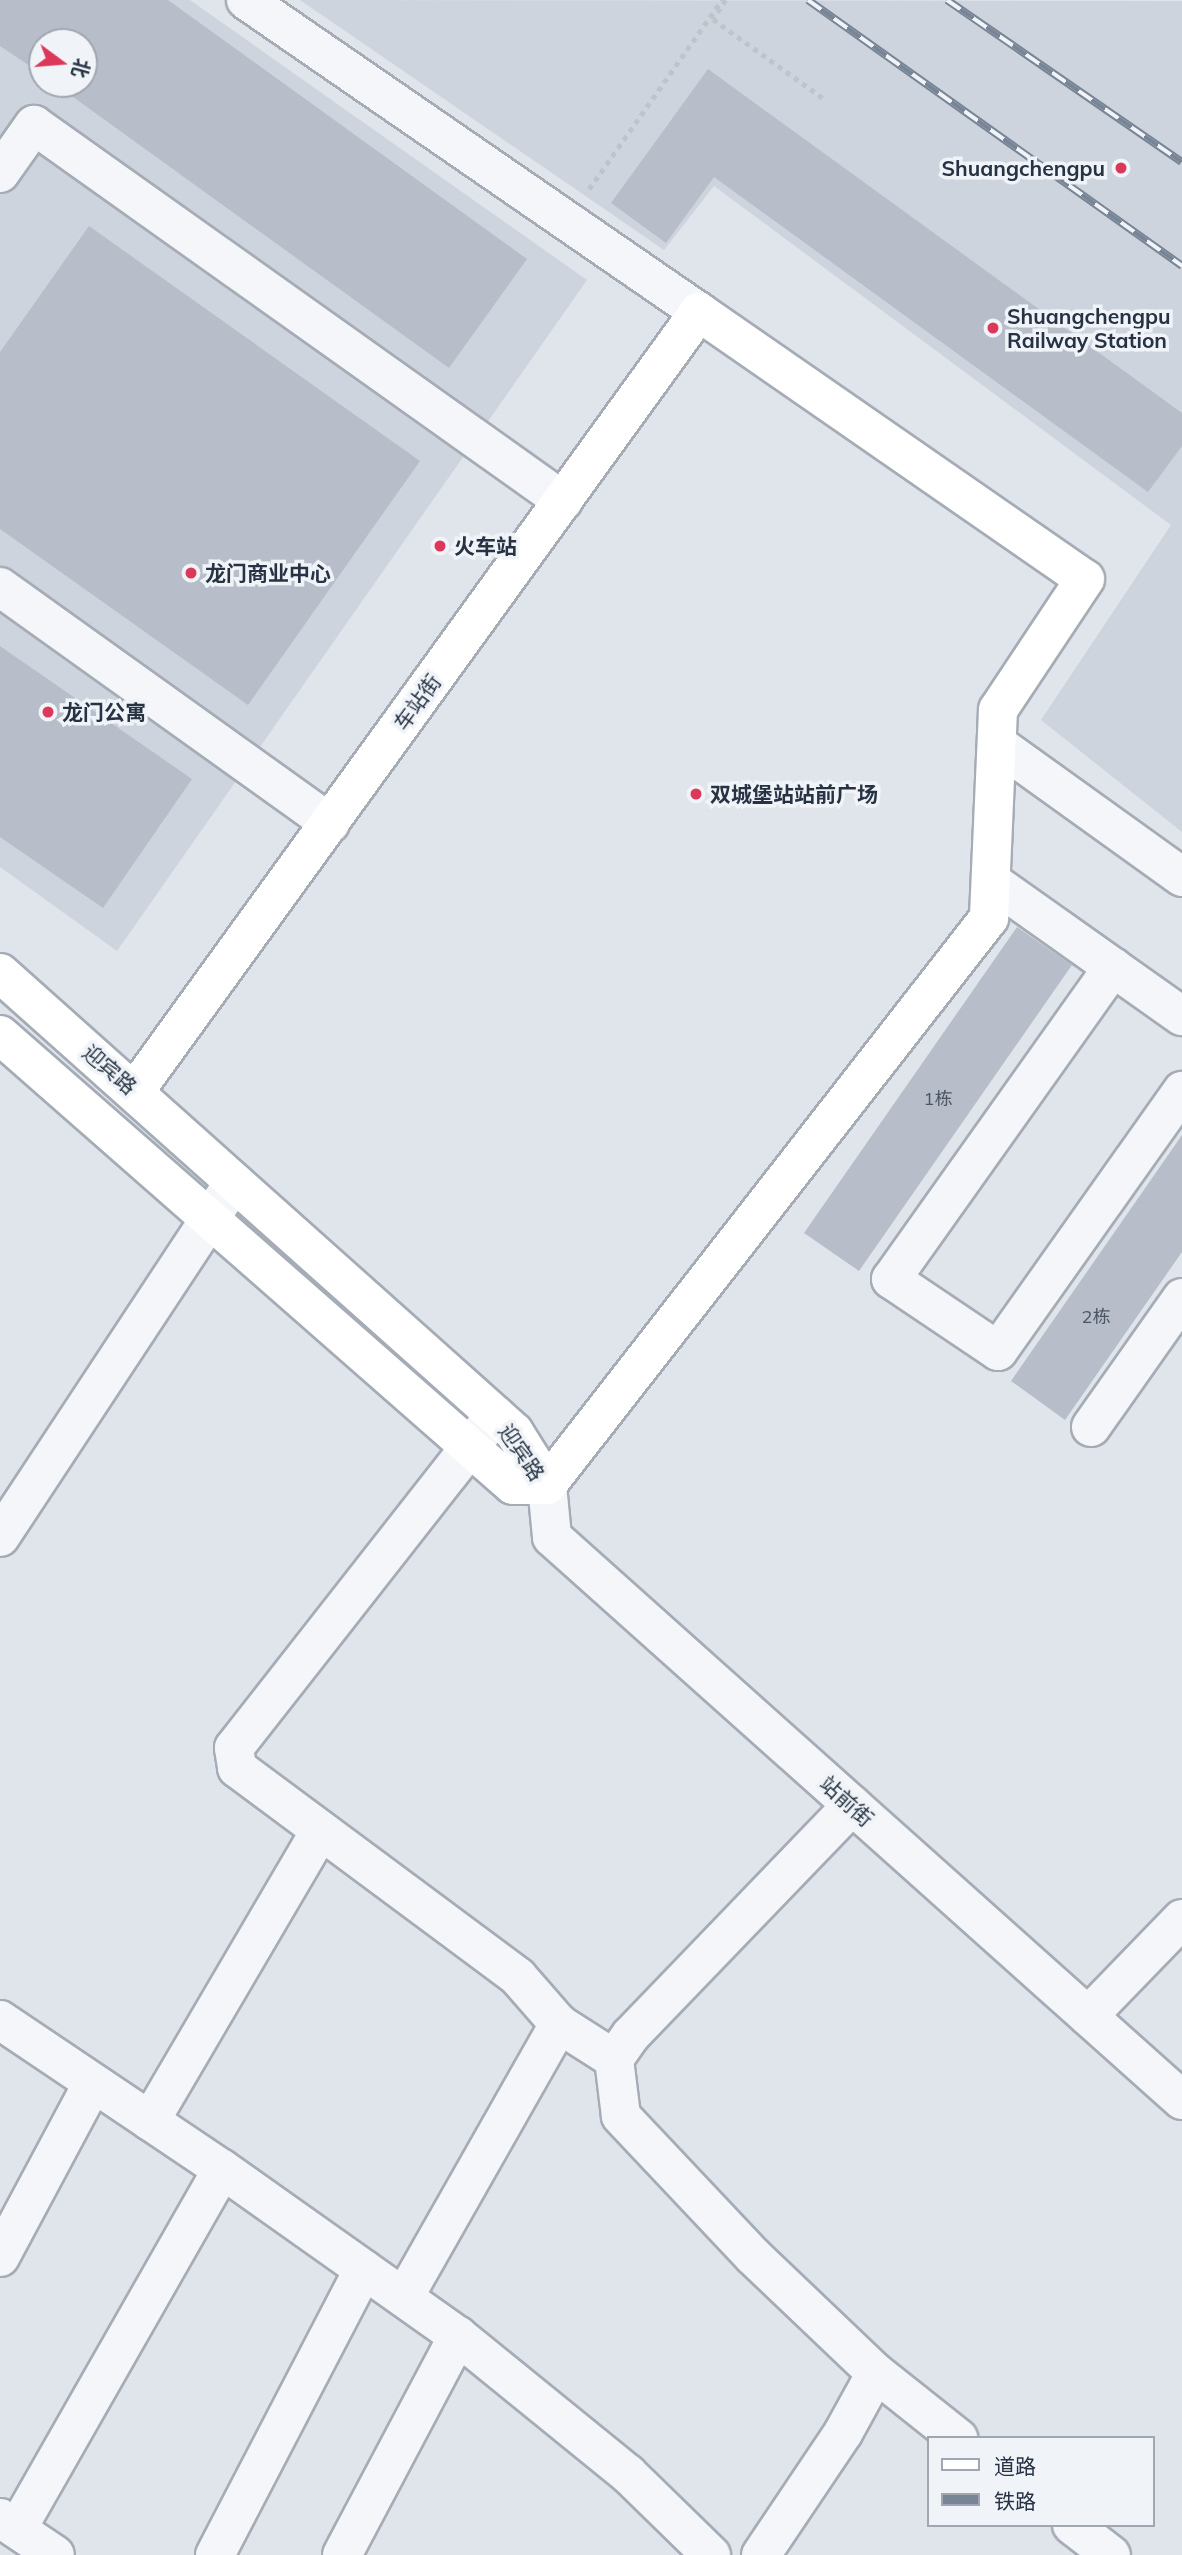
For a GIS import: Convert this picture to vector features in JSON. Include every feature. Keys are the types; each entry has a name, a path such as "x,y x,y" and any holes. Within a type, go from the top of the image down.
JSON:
{"main road":[{"name":"车站街","path":"135,1091 699,312"},
{"path":"547,1485 989,918 998,710 1085,579 699,312"},
{"name":"迎宾路","path":"0,973 514,1432 547,1485"},
{"name":"迎宾路","path":"0,1035 513,1485 547,1485"}],"street":[{"path":"246,0 699,312"},
{"path":"0,173 34,125 563,501"},
{"path":"0,587 330,822"},
{"path":"997,744 1182,877"},
{"path":"991,881 1182,1016"},
{"path":"1113,967 891,1279 998,1351 1182,1091"},
{"path":"0,1537 234,1182"},
{"path":"1091,1427 1182,1298"},
{"path":"495,1415 468,1446 234,1748 237,1768 518,1977 559,2024 614,2059"},
{"name":"站前街","path":"547,1485 552,1537 1182,2100"},
{"path":"852,1805 631,2035 614,2059 621,2116 752,2256 876,2373 955,2436"},
{"path":"150,2121 320,1830"},
{"path":"1088,2016 1182,1919"},
{"path":"0,2020 222,2169 458,2336 628,2474 711,2555"},
{"path":"404,2297 559,2024"},
{"path":"0,2257 93,2083"},
{"path":"55,2555 9,2524 222,2169"},
{"path":"215,2555 363,2269"},
{"path":"342,2555 458,2336"},
{"path":"761,2555 843,2433 876,2373"},
{"path":"1075,2527 1111,2555"}],"path":[{"path":"566,221 724,0"},
{"path":"714,15 823,98"}],"shaded area":[{"name":"龙门商业中心","path":"0,0 190,0 587,280 117,951 0,867"},
{"path":"300,0 1182,1 1182,832 1041,720 1171,525 714,186 664,250"}],"building":[{"path":"0,0 168,0 527,259 449,368 74,98 98,98 98,28 28,28 28,65 0,46"},
{"name":"Shuangchengpu Railway Station","path":"708,69 1182,413 1182,446 1148,492 714,177 666,243 611,203"},
{"path":"89,226 420,461 248,705 0,529 0,352"},
{"name":"龙门公寓","path":"0,646 192,779 103,908 0,837"},
{"path":"1017,927 1072,965 859,1271 804,1233"},
{"path":"1182,1135 1182,1252 1065,1420 1011,1381"}],"railway":[{"path":"808,0 1182,266"},
{"path":"947,0 1182,162"}],"place":[{"name":"Shuangchengpu","path":"1121,168"},
{"name":"Shuangchengpu Railway Station","path":"993,328"},
{"name":"火车站","path":"440,546"},
{"name":"龙门商业中心","path":"191,573"},
{"name":"龙门公寓","path":"48,712"},
{"name":"双城堡站站前广场","path":"696,794"}]}
